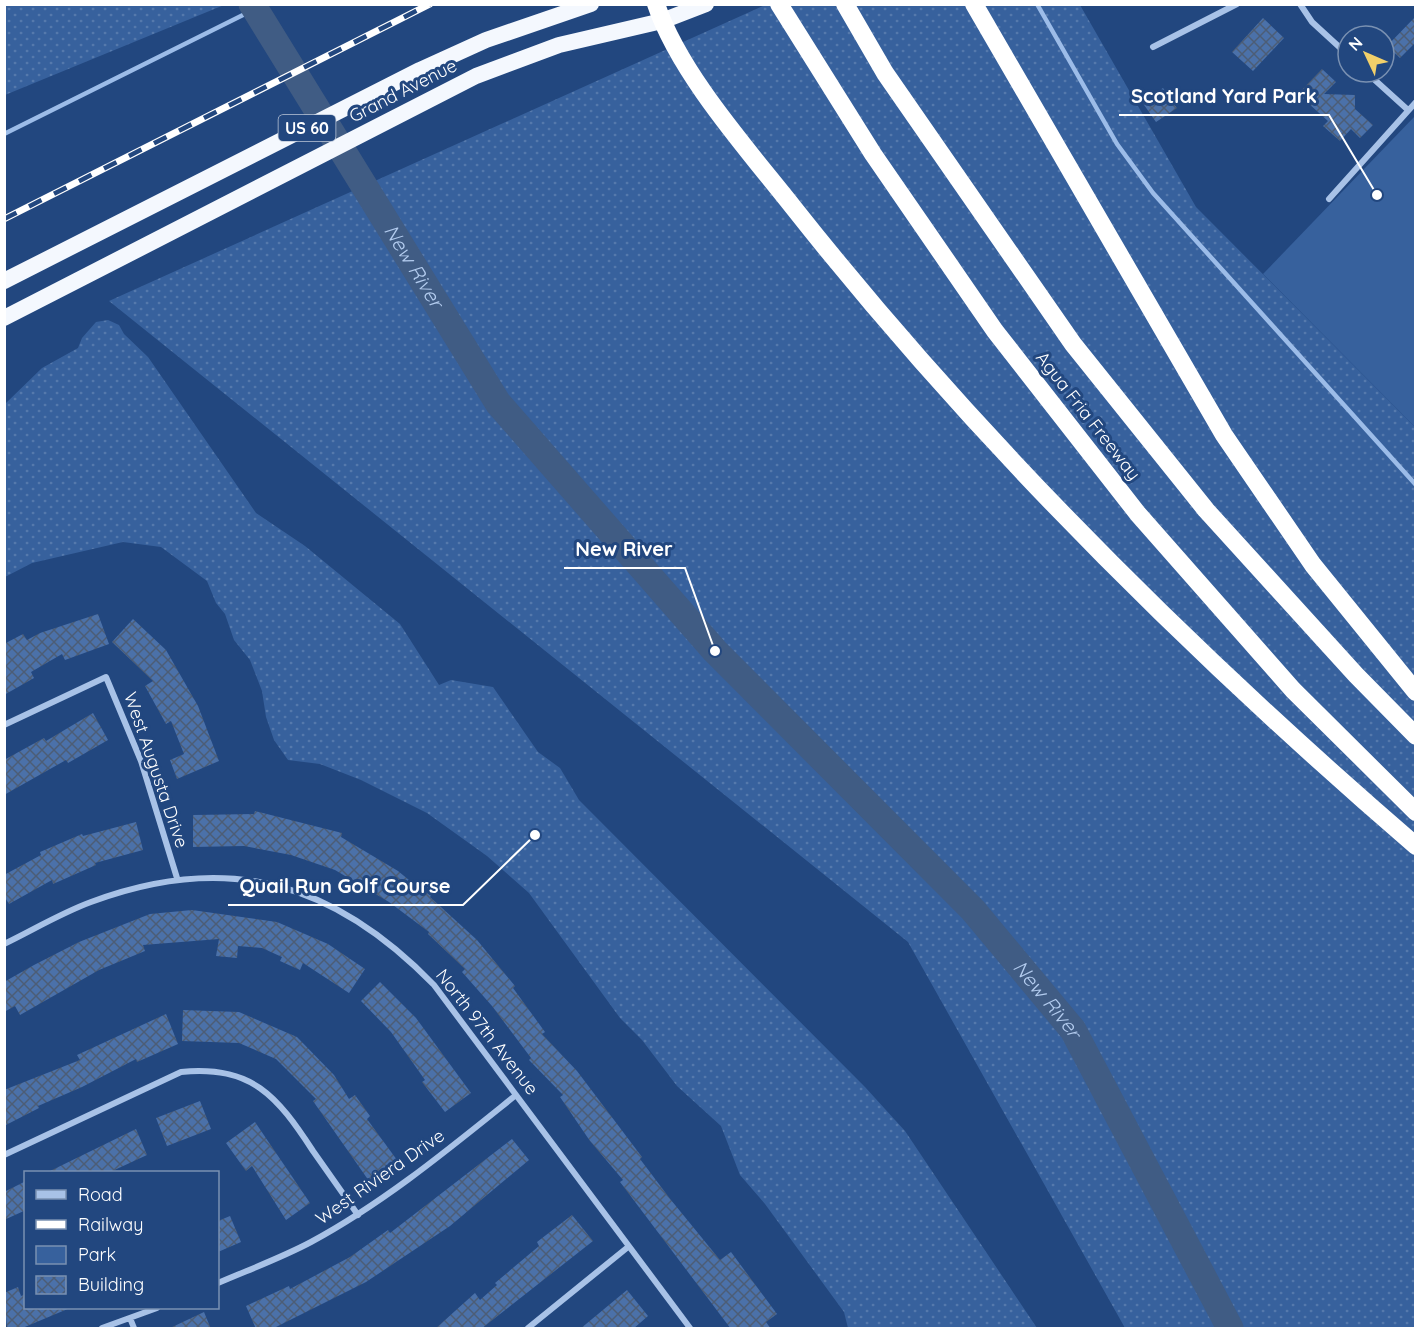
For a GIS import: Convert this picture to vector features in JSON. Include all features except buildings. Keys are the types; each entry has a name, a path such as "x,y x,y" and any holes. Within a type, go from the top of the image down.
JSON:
{"highway":[{"name":"Grand Avenue","path":"4,281 420,70 486,40 591,4"},
{"name":"Grand Avenue","path":"4,318 433,97 524,56 659,13 706,4"},
{"name":"Agua Fria Freeway","path":"779,4 873,154 995,331 1138,514 1293,690 1416,812"},
{"name":"Agua Fria Freeway","path":"845,4 885,73 1073,344 1206,510 1356,675 1416,736"},
{"path":"974,4 1230,444 1313,565 1416,692"},
{"path":"659,13 673,46 756,160 834,259 938,383 1068,522 1129,582 1354,793 1416,846"}],"street":[{"path":"1153,47 1237,4"},
{"path":"1300,4 1312,22 1336,44"},
{"path":"1379,84 1408,110"},
{"path":"1329,199 1416,102"},
{"name":"West Augusta Drive","path":"4,725 106,677 141,761 177,878"},
{"name":"North 97th Avenue","path":"4,944 89,902 135,887 177,878 246,878 279,885 309,895 354,919 387,940 434,986 690,1329"},
{"path":"4,1155 181,1072 207,1070 238,1076 267,1092 287,1112 358,1215"},
{"name":"West Riviera Drive","path":"219,1283 308,1244 358,1215 418,1174 516,1095"},
{"path":"528,1329 628,1246"},
{"path":"102,1329 154,1309"},
{"path":"130,1318 134,1329"}],"green space":[{"path":"5,4 224,4 224,5 5,95"},
{"path":"765,5 1080,5 1196,207 1415,427 1415,1328 1125,1328 908,942 109,301"},
{"path":"1415,116 1415,427 1263,274"},
{"path":"108,320 119,325 124,334 148,357 256,513 305,546 400,624 439,685 451,680 493,687 538,752 560,768 579,800 865,1087 905,1131 1037,1328 848,1328 844,1312 765,1204 740,1175 721,1126 677,1086 642,1040 620,1018 529,893 487,856 427,813 361,780 320,764 288,760 274,740 266,717 262,691 250,660 234,640 225,614 216,603 207,581 161,547 123,542 32,563 5,577 5,404 42,368 78,348 82,338 96,322"}],"waterway":[{"name":"New River","path":"252,4 498,403 715,651 973,910 1073,1030 1230,1328"},
{"path":"1037,4 1117,144 1153,193 1416,485"},
{"path":"4,134 255,9"}],"railway":[{"path":"4,219 430,4"}],"place":[{"name":"Scotland Yard Park","path":"1377,195"},
{"name":"New River","path":"715,651"},
{"name":"Quail Run Golf Course","path":"535,835"}]}
